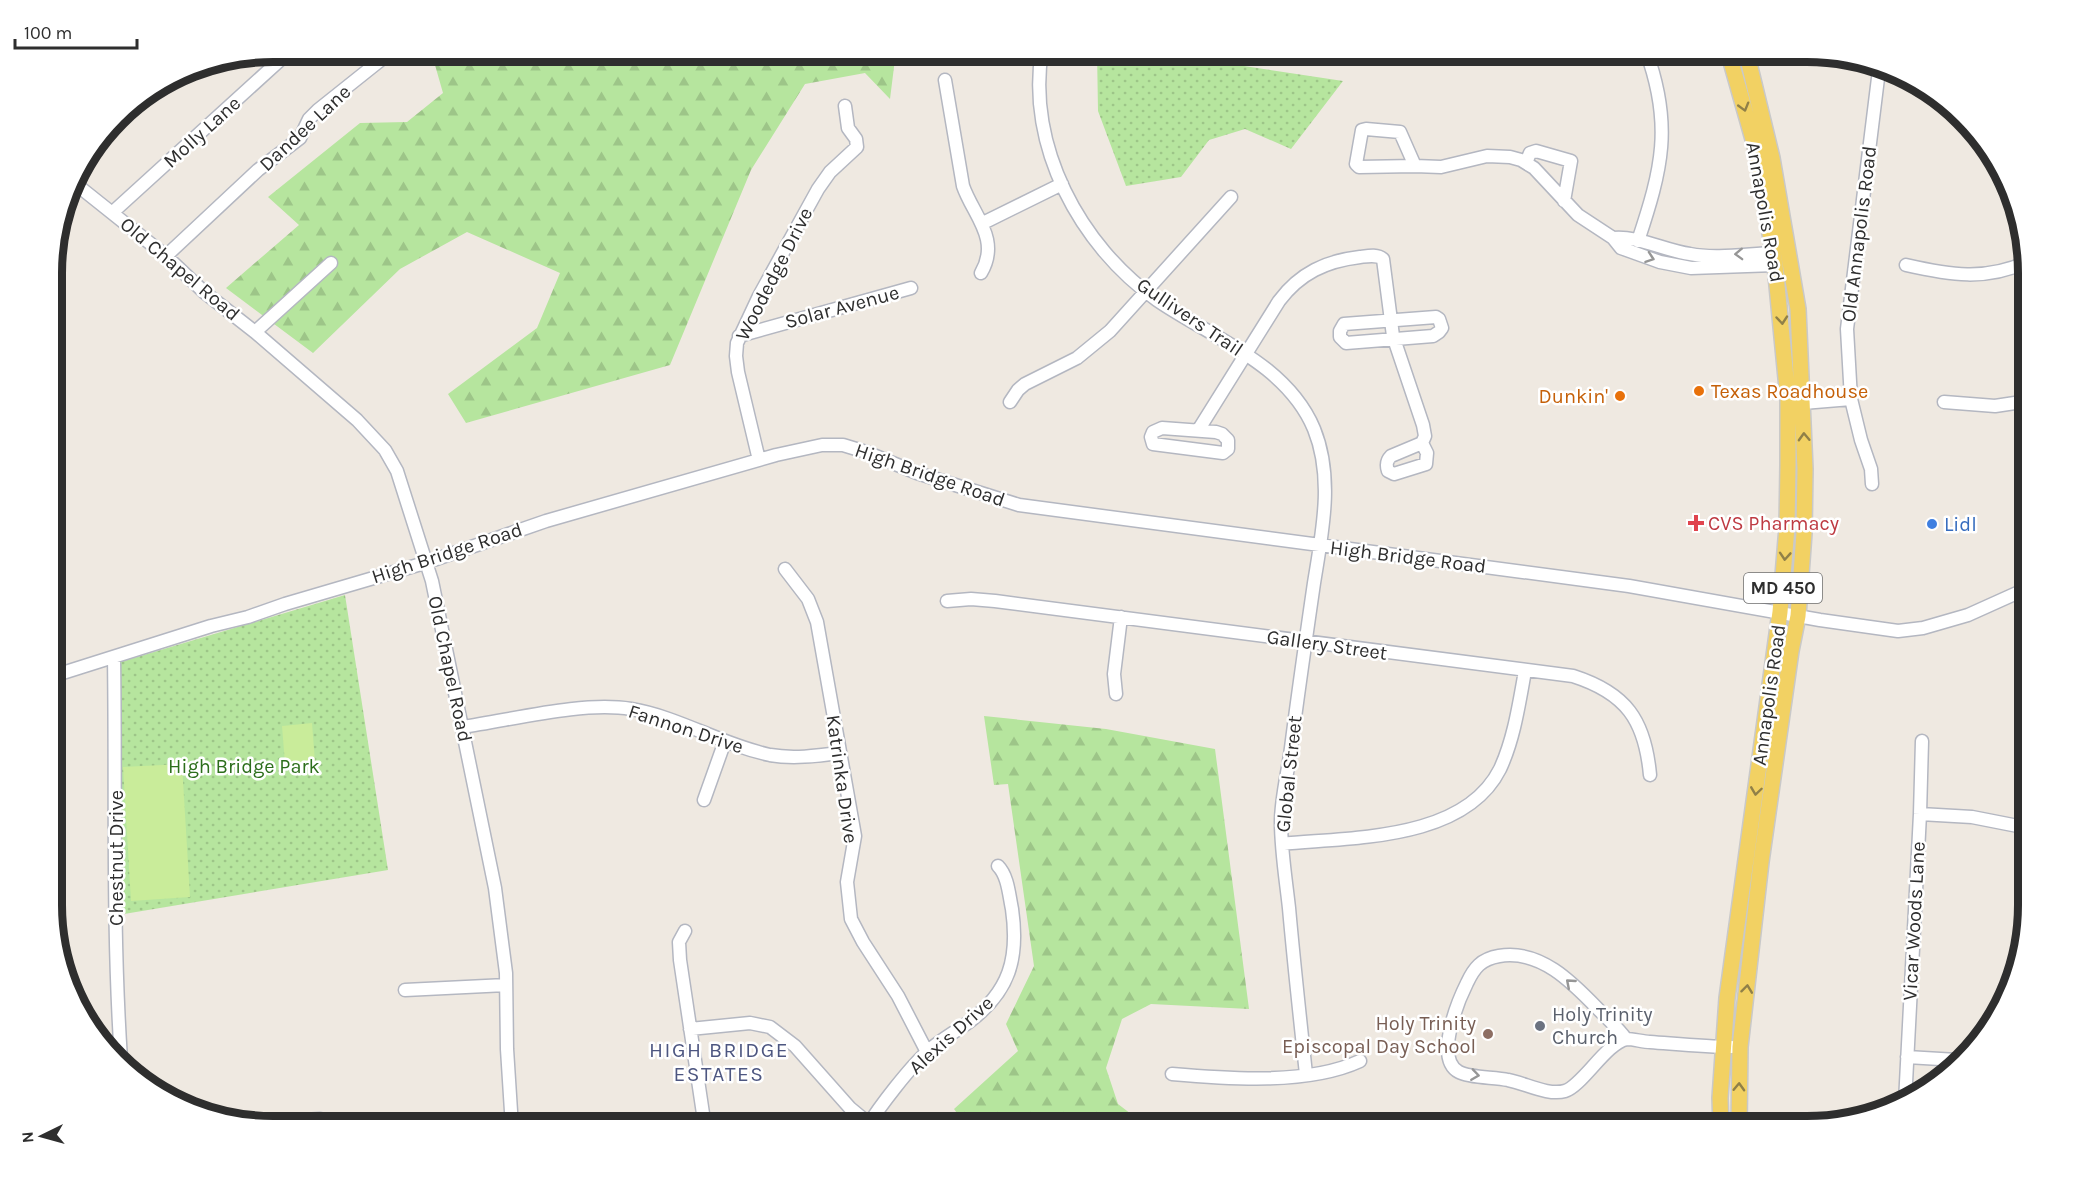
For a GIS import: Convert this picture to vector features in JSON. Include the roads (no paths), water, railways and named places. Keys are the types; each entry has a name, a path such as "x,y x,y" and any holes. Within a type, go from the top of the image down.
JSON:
{"main road":[{"name":"Annapolis Road","path":"1720,1116 1726,998 1780,612 1787,528 1788,399 1774,259 1758,157 1731,62"},
{"name":"Annapolis Road","path":"1739,1116 1740,1047 1761,862 1798,616 1806,469 1798,309 1772,158 1749,62"}],"street":[{"name":"Molly Lane","path":"113,212 278,62"},
{"name":"Dandee Lane","path":"166,256 258,171 300,138 309,119 318,110 378,62"},
{"name":"Gullivers Trail","path":"1041,62 1039,87 1042,126 1049,152 1062,184 1092,234 1119,266 1147,292 1270,372 1289,390 1307,415 1314,429 1325,470 1320,545"},
{"path":"1638,241 1654,195 1662,146 1658,91 1649,62"},
{"name":"Old Annapolis Road","path":"1872,484 1871,469 1860,440 1851,399 1847,329 1878,75"},
{"path":"945,80 963,186 968,201 983,223 987,254 981,273"},
{"name":"Woodedge Drive","path":"759,460 736,362 736,348 739,336 759,296 818,189 830,172 858,145 848,128 845,106"},
{"path":"1415,166 1400,132 1362,130 1356,164 1359,167 1441,167 1487,156 1509,157 1526,163 1534,168 1578,215 1614,238 1621,248 1667,264 1700,268 1774,259"},
{"path":"1526,163 1530,153 1536,152 1571,161 1564,201"},
{"path":"983,223 1062,184"},
{"name":"Old Chapel Road","path":"80,187 166,256 204,292 255,332 357,420 385,450 397,471 428,562 495,888 507,985 507,1048 511,1117"},
{"path":"1010,402 1025,384 1069,362 1093,346 1119,323 1231,197"},
{"path":"1614,238 1626,237 1667,250 1693,255 1774,259"},
{"path":"1199,429 1287,290 1303,276 1329,263 1380,256 1383,259 1394,339 1423,425 1425,436 1422,443"},
{"path":"255,332 331,263"},
{"path":"1906,265 1943,273 1975,275 2000,272 2017,266"},
{"name":"Solar Avenue","path":"739,336 911,288"},
{"path":"1436,317 1440,319 1442,328 1433,336 1394,339 1346,343 1340,337 1340,331 1344,324 1436,317"},
{"path":"1803,403 1851,399"},
{"path":"1944,402 1995,406 2017,403"},
{"path":"1157,429 1199,429 1222,434 1228,440 1228,449 1223,453 1151,442 1151,437 1157,429"},
{"name":"High Bridge Road","path":"62,673 428,562 546,521 759,460 822,445 843,445 917,473 1019,505 1629,586 1659,593 1898,631 1923,628 1968,615 2018,593"},
{"name":"Global Street","path":"1306,1074 1282,844 1281,813 1320,545"},
{"name":"Katrinka Drive","path":"784,569 804,592 815,614 855,836 847,882 851,919 898,996 927,1052"},
{"name":"Gallery Street","path":"947,601 971,599 1574,676 1597,685 1619,699 1635,719 1645,739 1650,775"},
{"path":"1116,693 1114,674 1121,618"},
{"name":"Chestnut Drive","path":"114,657 115,960 121,1052"},
{"path":"1282,844 1411,830 1439,821 1464,807 1487,789 1500,770 1512,732 1525,671"},
{"name":"Fannon Drive","path":"462,727 567,710 616,707 648,713 724,741 774,756 796,757 839,753"},
{"path":"704,800 724,741"},
{"name":"Vicar Woods Lane","path":"1905,1092 1922,741"},
{"path":"1920,814 1972,817 2018,826"},
{"name":"Alexis Drive","path":"876,1117 927,1052 977,1016 996,995 1010,970 1014,950 1012,914 1006,880 998,866"},
{"path":"685,931 681,938 679,953 703,1117"},
{"path":"1626,1039 1586,997 1554,970 1524,956 1510,954 1482,961 1472,971 1454,1010 1449,1031 1451,1064 1460,1073 1506,1079 1557,1092 1568,1090 1602,1057 1626,1039 1740,1047"},
{"path":"405,990 507,985"},
{"path":"690,1029 737,1023 761,1024 770,1027 795,1046 859,1117"},
{"path":"1907,1057 1951,1060"},
{"path":"1173,1074 1258,1079 1340,1069 1360,1061"}],"place":[{"name":"Texas Roadhouse","path":"1699,391"},
{"name":"Dunkin'","path":"1620,396"},
{"name":"CVS Pharmacy","path":"1696,523"},
{"name":"Lidl","path":"1932,524"},
{"name":"Holy Trinity Church","path":"1540,1026"},
{"name":"Holy Trinity Episcopal Day School","path":"1488,1034"}],"district":[{"name":"HIGH BRIDGE ESTATES","path":"719,1062"}],"park label":[{"name":"High Bridge Park","path":"244,766"}]}
